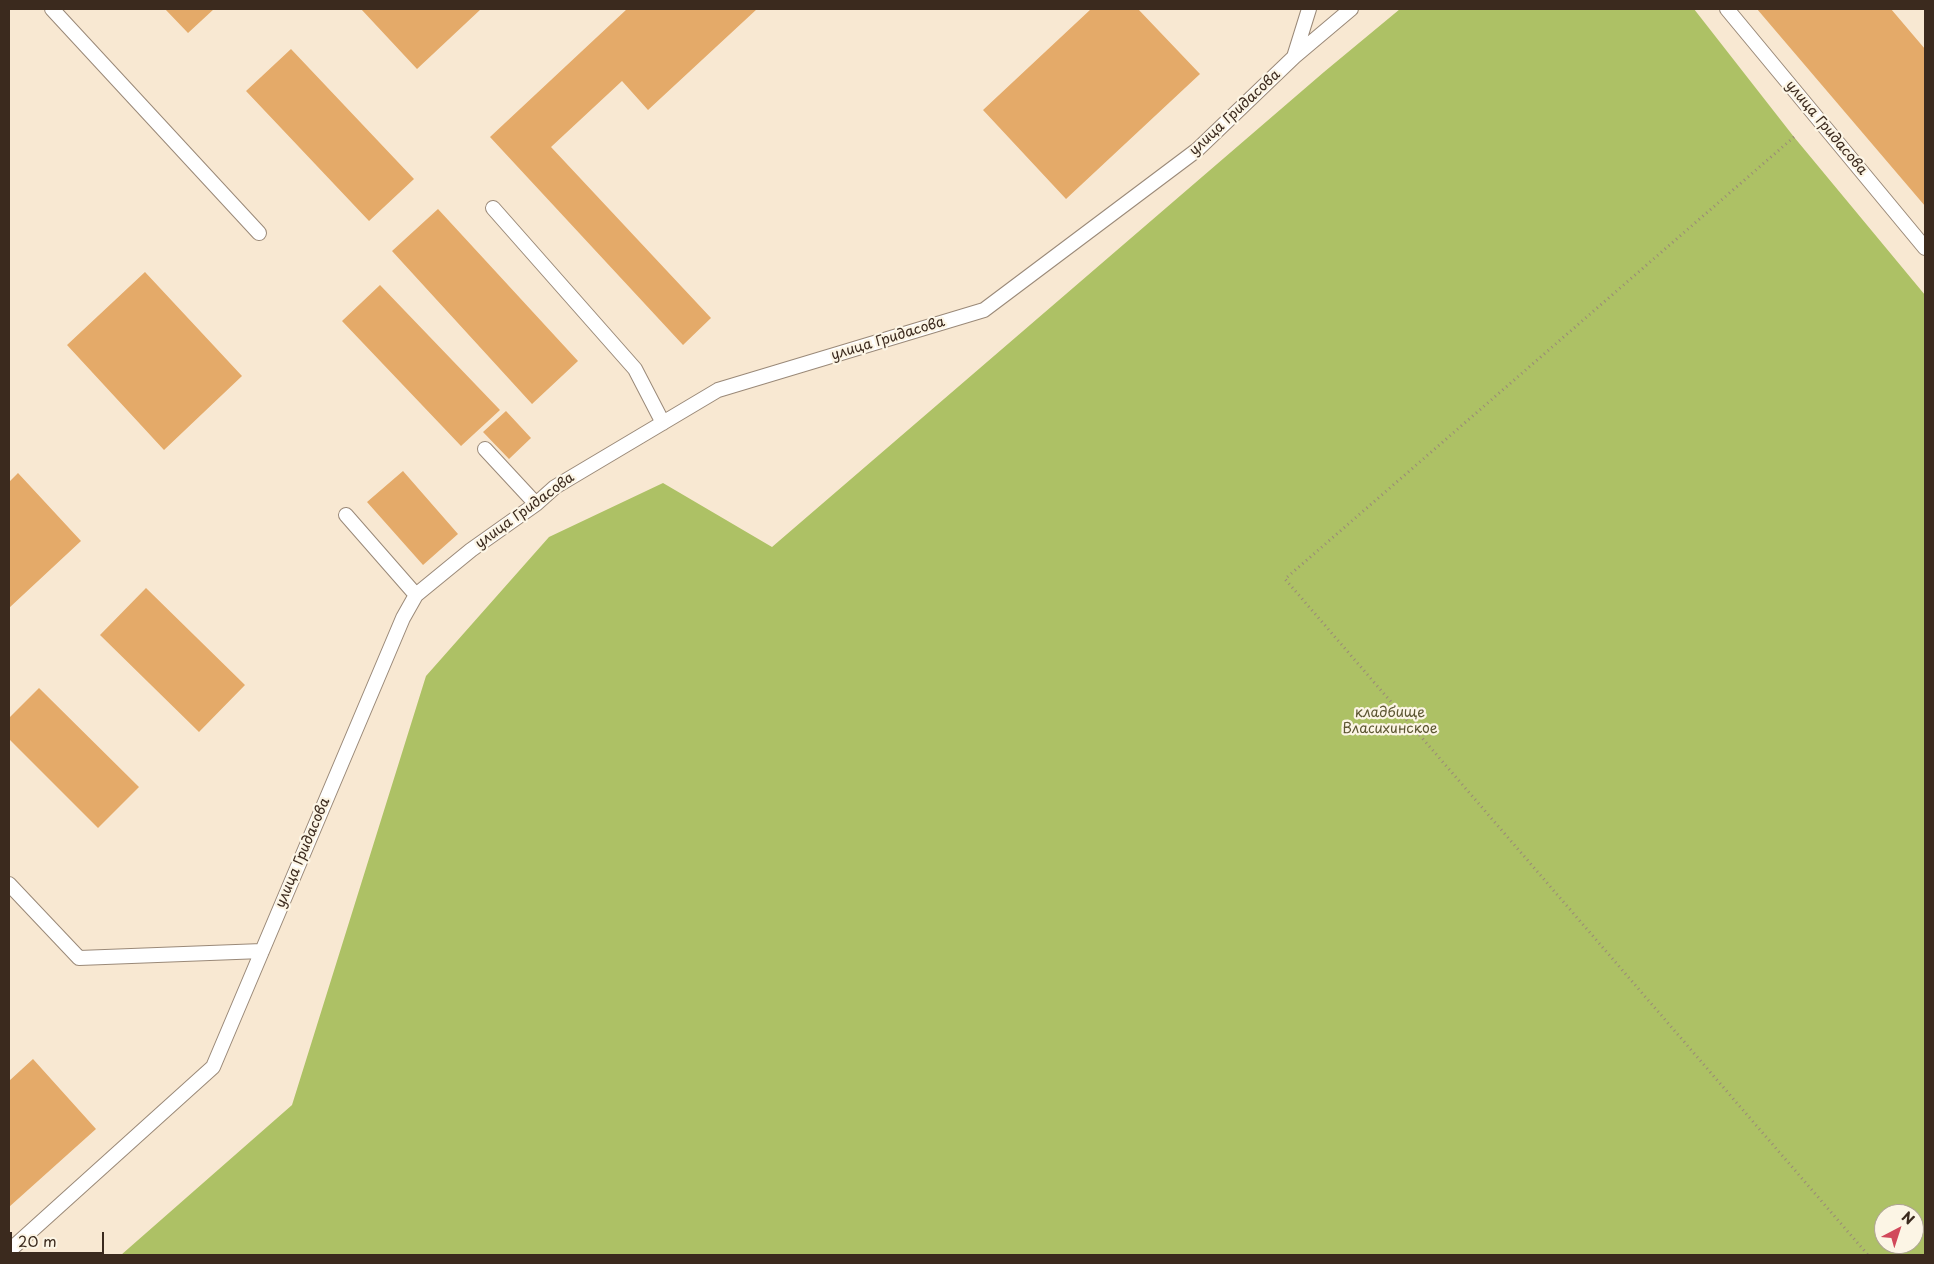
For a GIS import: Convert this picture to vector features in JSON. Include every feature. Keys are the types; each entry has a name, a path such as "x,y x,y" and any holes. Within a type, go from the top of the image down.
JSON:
{"lane":[{"path":"52,9 259,233"},
{"name":"улица Гридасова","path":"9,1251 213,1067 404,618 416,595 471,550 536,504 555,488 718,390 984,310 1197,150 1294,57 1309,9"},
{"path":"1294,57 1351,9"},
{"name":"улица Гридасова","path":"1727,9 1925,248"},
{"path":"493,208 635,369 663,423"},
{"path":"485,449 536,504"},
{"path":"346,515 416,595"},
{"path":"12,892 78,958 262,951"}],"path":[{"path":"1794,137 1285,578 1868,1255"}],"green space":[{"name":"кладбище Власихинское","path":"1400,9 1694,9 1794,137 1925,295 1925,1255 121,1255 292,1105 426,676 549,537 663,483 772,547 1324,72"}],"building":[{"path":"165,9 214,9 188,33"},
{"path":"361,9 481,9 417,69"},
{"path":"627,9 757,9 648,110 622,81 551,147 711,318 683,345 490,137"},
{"path":"1091,9 1138,9 1200,74 1066,199 983,110"},
{"path":"1757,9 1891,9 1925,49 1925,206"},
{"path":"291,49 414,179 369,221 246,91"},
{"path":"438,209 578,361 532,404 392,251"},
{"path":"145,272 242,376 164,450 67,345"},
{"path":"380,285 500,410 461,446 342,321"},
{"path":"506,411 531,438 509,459 483,432"},
{"path":"403,471 458,534 423,565 367,502"},
{"path":"18,473 81,541 9,608 9,482"},
{"path":"146,588 245,685 199,732 100,635"},
{"path":"39,688 139,787 98,828 9,739 9,718"},
{"path":"33,1059 96,1129 9,1207 9,1081"}]}
